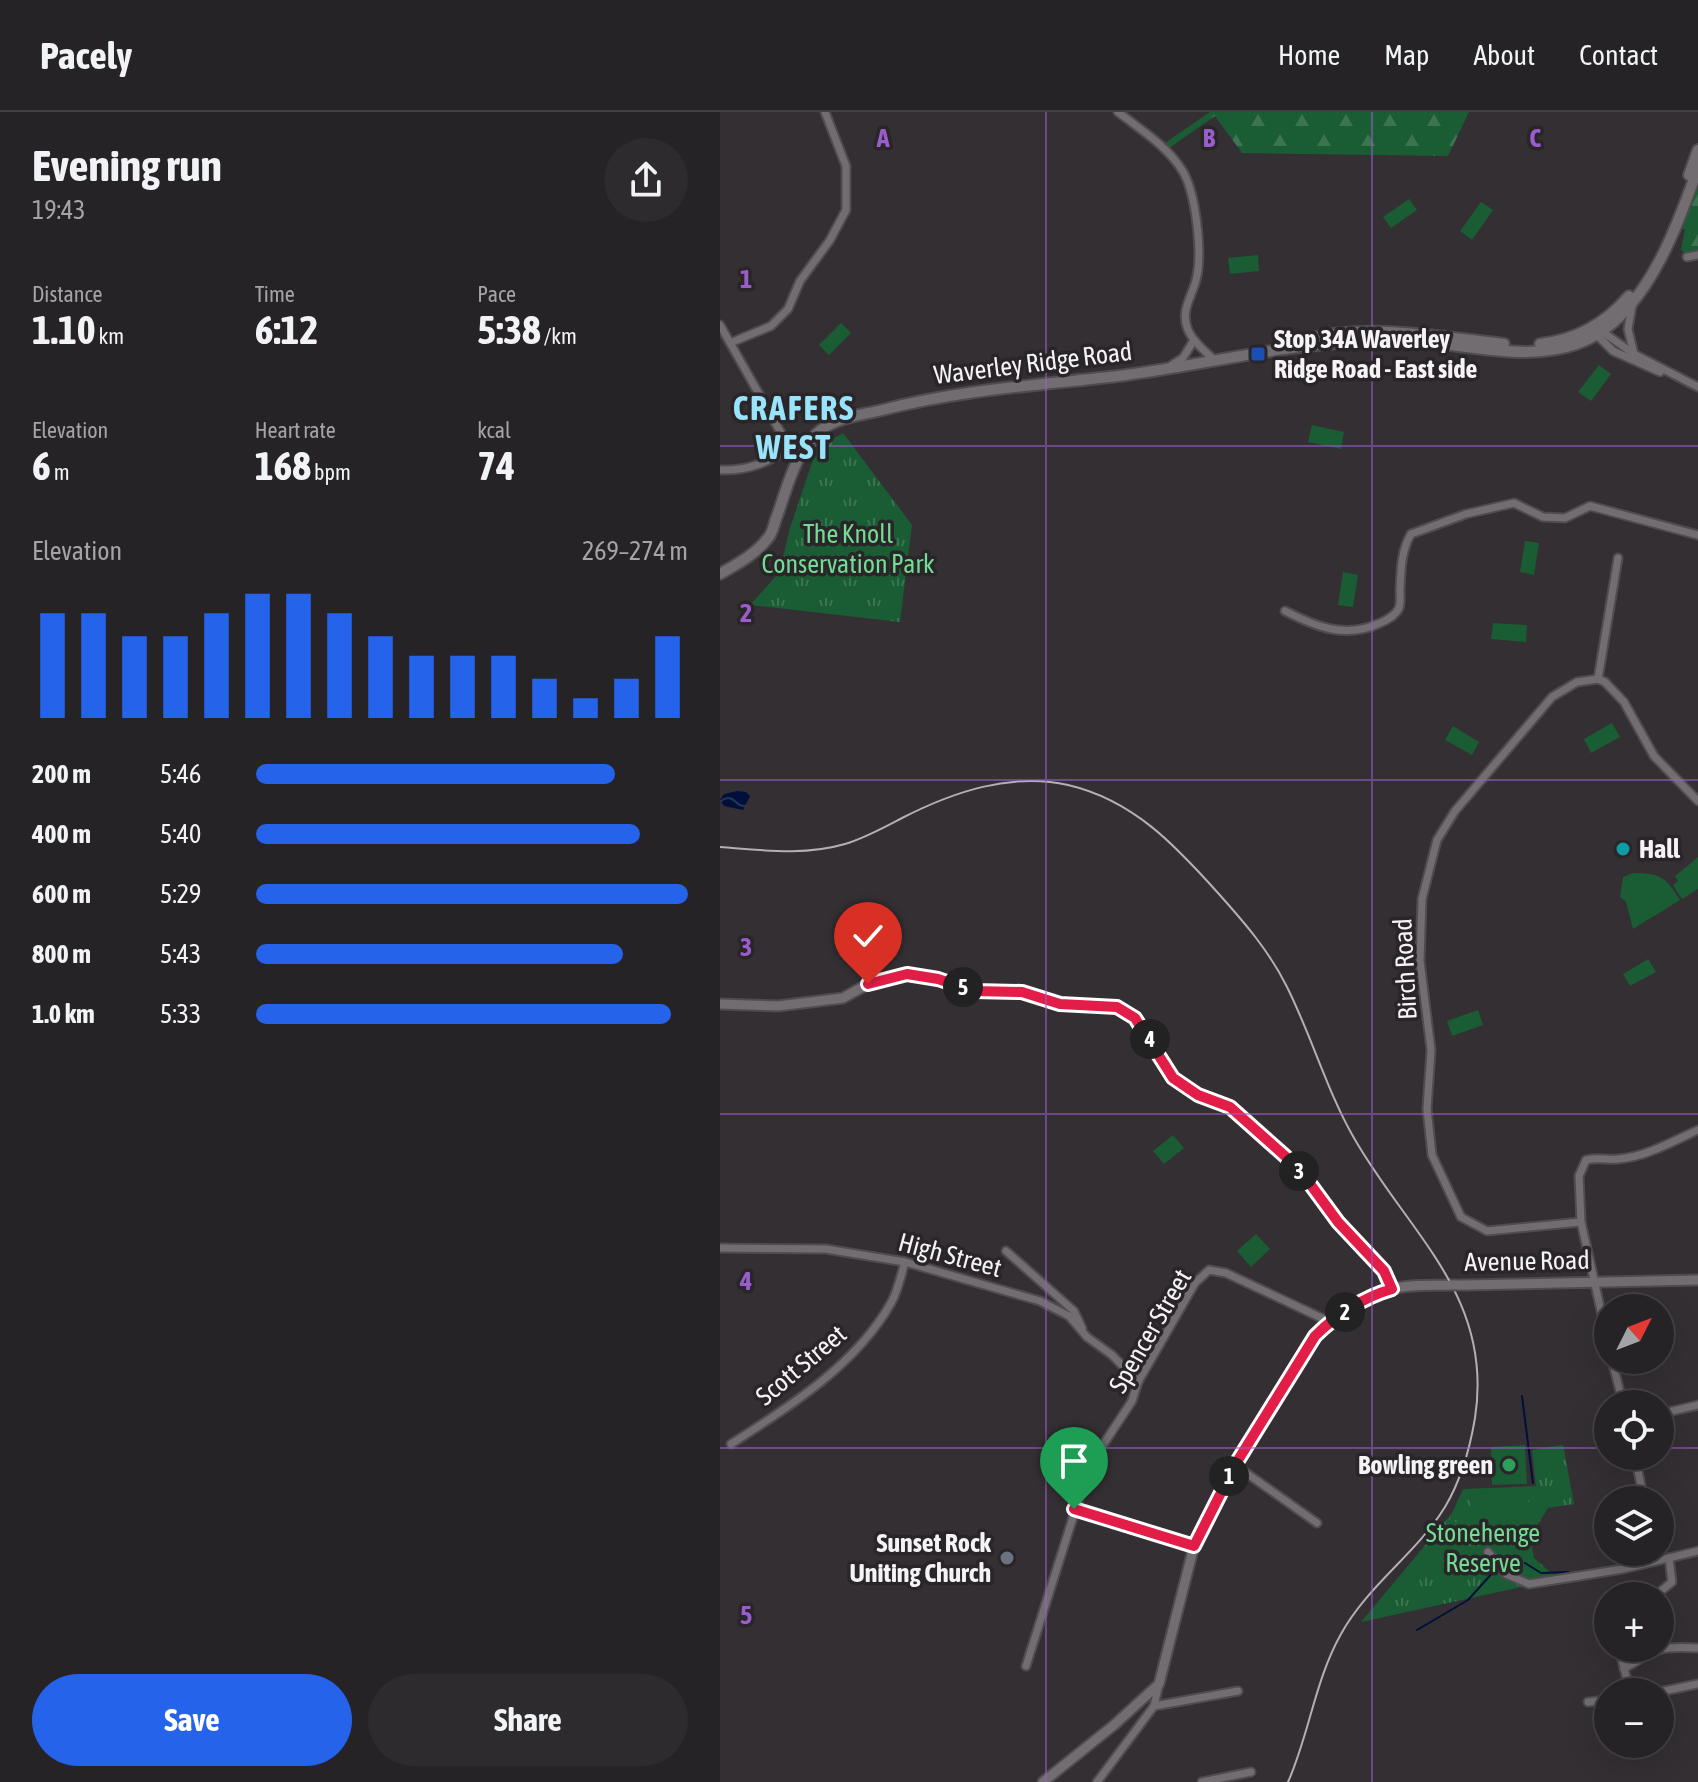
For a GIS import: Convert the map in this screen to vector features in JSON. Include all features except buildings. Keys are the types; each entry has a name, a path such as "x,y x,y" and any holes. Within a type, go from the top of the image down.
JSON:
{"main road":[{"name":"Waverley Ridge Road","path":"1597,330 1628,298 1648,269 1676,210 1698,150"},
{"name":"Waverley Ridge Road","path":"799,456 816,433 834,422 930,397 1129,374 1288,348 1352,342 1396,341 1538,351 1571,346 1633,303 1683,212 1698,168"},
{"path":"720,574 745,560 769,537 799,456"}],"street":[{"path":"730,343 771,326 788,309 800,281 830,240 846,210 846,166 825,112"},
{"path":"1118,112 1168,152 1184,172 1193,194 1198,268 1184,315 1187,330 1214,360"},
{"path":"1687,257 1698,255"},
{"name":"Waverley Ridge Road","path":"1633,303 1628,329 1634,354"},
{"path":"720,325 790,447 799,456"},
{"path":"1597,330 1684,381"},
{"path":"1597,330 1613,351 1623,357 1698,387"},
{"path":"1170,367 1183,358 1194,340"},
{"path":"720,470 762,464 790,447"},
{"path":"1285,611 1328,630 1352,632 1377,625 1393,616 1400,607 1401,566 1405,543 1411,534 1466,514 1514,503 1543,517 1565,518 1590,506 1698,535"},
{"path":"1618,558 1598,679 1624,702 1654,756 1698,801"},
{"name":"Birch Road","path":"1581,1222 1487,1231 1461,1217 1432,1155 1427,1109 1431,1050 1420,961 1422,899 1437,840 1455,811 1552,697 1577,682 1598,679"},
{"path":"720,1004 778,1006 843,998 868,984 907,974 938,979 974,991 1022,992 1060,1004 1117,1007 1135,1018 1173,1078 1198,1095 1230,1107 1305,1177 1338,1222 1384,1271 1392,1289"},
{"path":"1597,1294 1581,1222 1579,1176 1586,1160 1596,1157 1619,1159 1649,1151 1698,1130"},
{"name":"High Street","path":"720,1248 826,1249 905,1262 1040,1301 1069,1316 1087,1337 1112,1355 1138,1382"},
{"path":"1006,1251 1074,1311 1087,1337"},
{"name":"Scott Street","path":"731,1444 828,1376 871,1332 893,1301 905,1262"},
{"name":"Spencer Street","path":"1026,1666 1074,1509 1101,1448 1127,1411 1138,1382 1195,1283 1209,1270 1226,1273 1330,1322"},
{"name":"Avenue Road","path":"1159,1684 1194,1546 1235,1465 1304,1353 1330,1322 1361,1302 1392,1289 1698,1280"},
{"path":"1674,1411 1698,1405"},
{"path":"1235,1465 1317,1523"},
{"path":"1074,1509 1194,1546"},
{"path":"1674,1557 1698,1551"},
{"path":"1488,1552 1506,1574 1529,1584 1611,1566"},
{"path":"1624,1669 1652,1650 1698,1648"},
{"path":"1622,1662 1626,1678"},
{"path":"1097,1782 1154,1706 1159,1684"},
{"path":"1043,1782 1159,1684"},
{"path":"1674,1689 1698,1684"},
{"path":"1154,1706 1238,1691"},
{"path":"1588,1702 1594,1701"},
{"path":"1202,1782 1251,1772"}],"green space":[{"path":"1210,112 1469,112 1448,156 1242,153 1215,116 1169,148 1165,143"},
{"path":"1698,168 1698,255 1687,257 1681,249 1685,229 1672,232"},
{"path":"1409,199 1417,210 1391,228 1383,217"},
{"path":"1481,202 1493,210 1472,240 1460,231"},
{"path":"1258,255 1259,271 1230,274 1228,258"},
{"path":"841,323 851,333 829,355 819,345"},
{"path":"1599,365 1611,374 1591,401 1578,392"},
{"path":"1312,425 1344,432 1341,449 1308,442"},
{"name":"The Knoll Conservation Park","path":"843,433 912,525 900,622 750,605 779,573 790,528 817,448"},
{"path":"1525,541 1539,543 1534,575 1520,572"},
{"path":"1343,572 1358,575 1353,607 1338,605"},
{"path":"1493,623 1527,625 1526,642 1491,639"},
{"path":"1612,723 1620,737 1591,753 1584,739"},
{"path":"1453,726 1479,742 1472,755 1445,740"},
{"path":"1698,857 1698,889 1682,899 1673,885 1678,881 1675,876"},
{"path":"1633,873 1661,878 1680,900 1633,929 1626,902 1620,897 1623,877"},
{"path":"1648,959 1656,972 1630,986 1623,974"},
{"path":"1478,1010 1483,1025 1452,1036 1447,1021"},
{"path":"1173,1135 1184,1148 1164,1164 1153,1151"},
{"path":"1256,1234 1270,1249 1251,1267 1237,1251"},
{"name":"Bowling green","path":"1525,1445 1527,1484 1492,1485 1491,1447"},
{"name":"Stonehenge Reserve","path":"1563,1445 1574,1504 1548,1508 1530,1537 1534,1558 1558,1579 1361,1622 1452,1513 1463,1489 1536,1486 1532,1450"},
{"path":"1528,1492 1528,1520 1499,1521 1519,1521 1519,1535 1491,1536 1490,1521 1471,1521 1470,1493"},
{"path":"1451,1518 1464,1530 1422,1580 1408,1568"}],"water":[{"path":"737,791 750,796 743,810 724,806 720,800 724,794"}],"waterway":[{"path":"1522,1396 1533,1483"},
{"path":"1525,1563 1541,1573 1568,1572"},
{"path":"1417,1630 1468,1600 1495,1570"}],"railway":[{"path":"720,847 783,851 830,848 867,836 941,800 983,787 1025,781 1068,785 1113,801 1169,842 1237,915 1273,962 1296,1006 1354,1138 1442,1268 1459,1301 1472,1336 1477,1375 1473,1429 1456,1486 1433,1524 1365,1600 1341,1634 1325,1670 1288,1782"}],"place":[{"name":"Stop 34A Waverley Ridge Road - East side","path":"1258,354"},
{"name":"Hall","path":"1623,849"},
{"name":"Bowling green","path":"1509,1465"},
{"name":"Sunset Rock Uniting Church","path":"1007,1558"}],"district":[{"name":"CRAFERS WEST","path":"794,428"}],"route":[{"path":"868,984 907,974 938,979 974,991 1022,992 1060,1004 1117,1007 1135,1018 1173,1078 1198,1095 1230,1107 1285,1156 1389,1280 1392,1289 1379,1292 1344,1313 1315,1336 1235,1465 1194,1546 1074,1509"}]}
